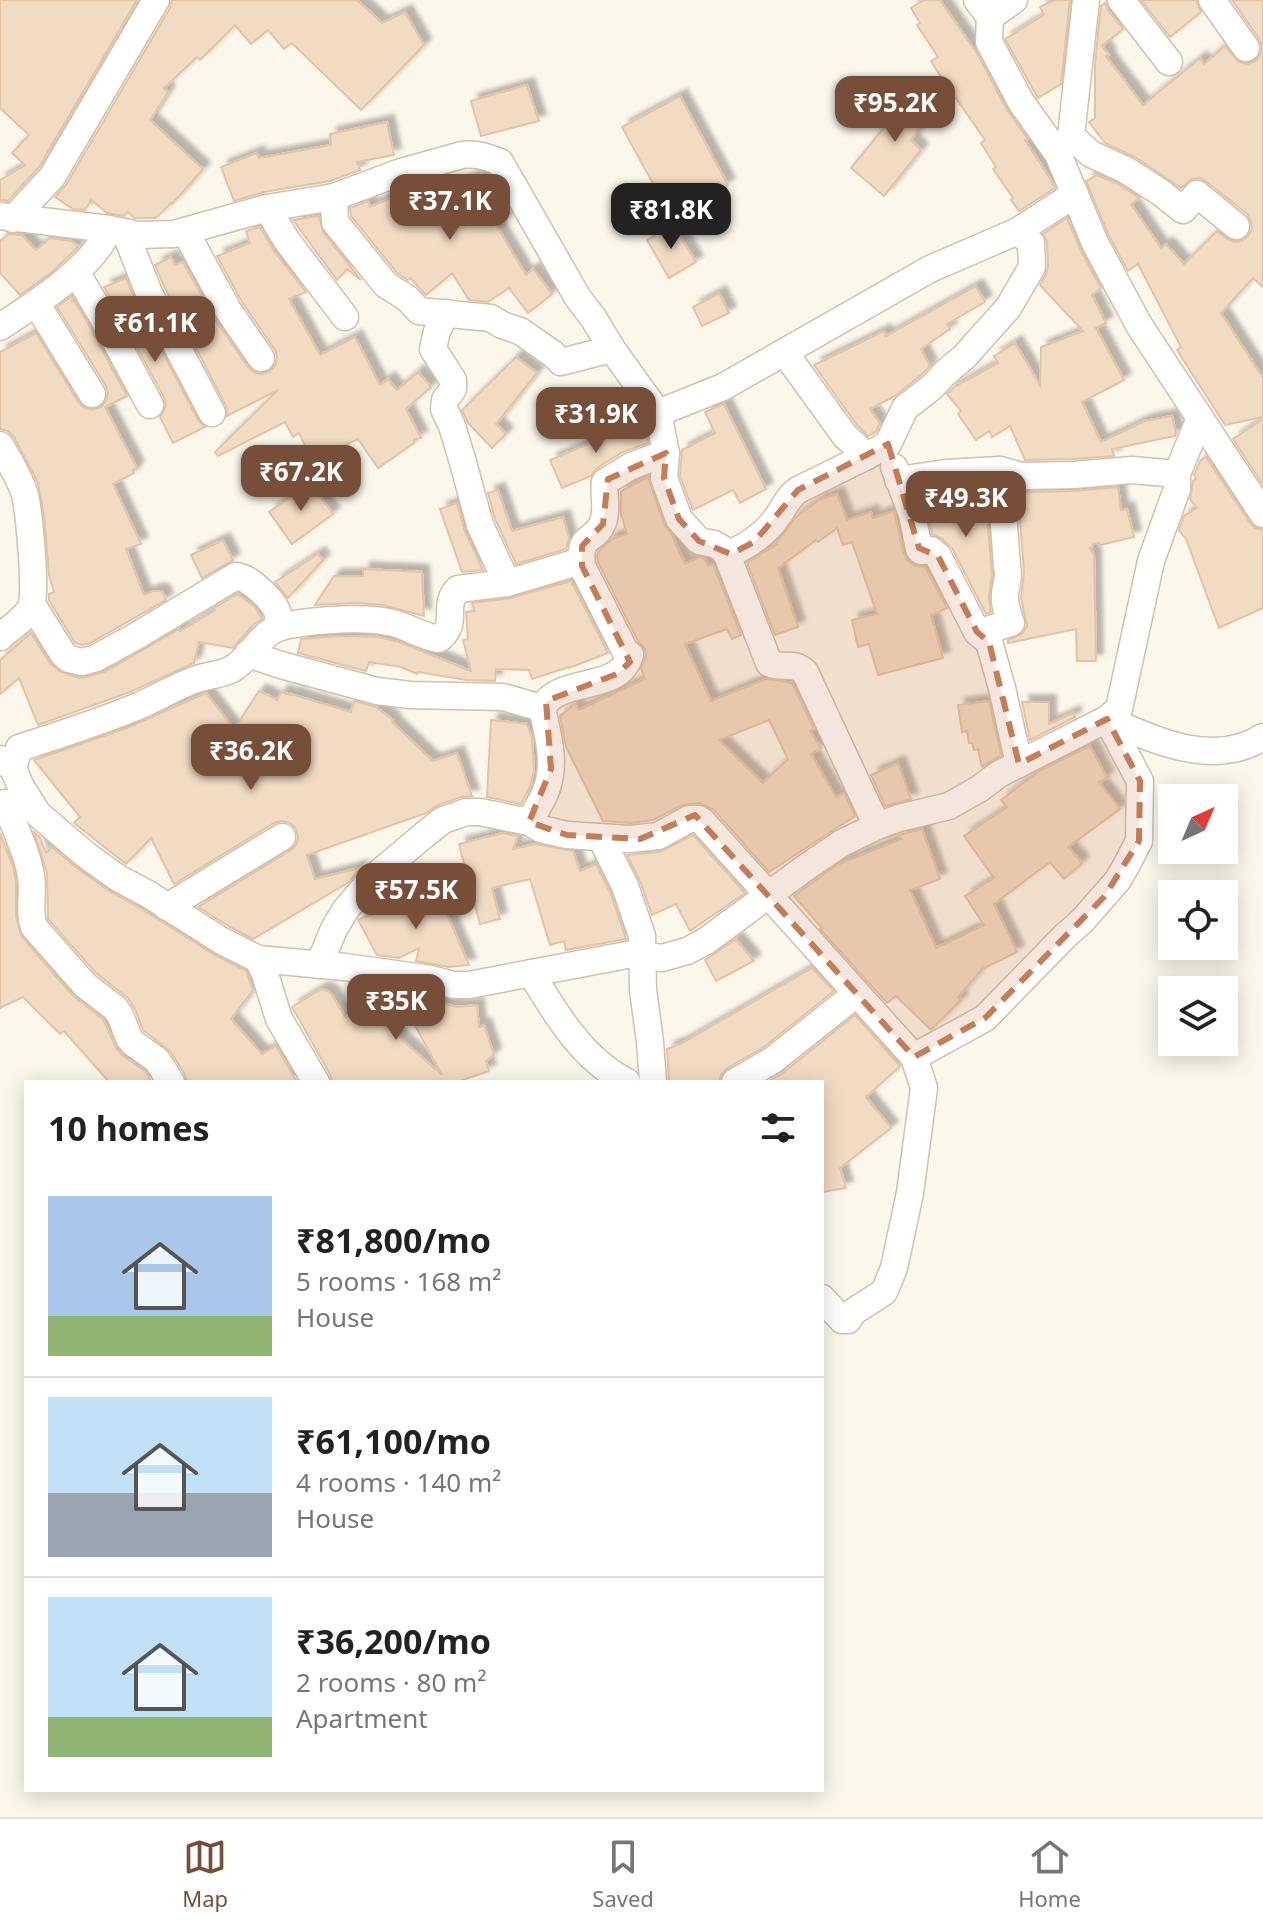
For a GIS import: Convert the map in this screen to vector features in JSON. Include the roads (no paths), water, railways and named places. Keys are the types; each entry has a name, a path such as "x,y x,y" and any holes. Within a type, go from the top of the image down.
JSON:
{"street":[{"path":"7,218 52,177 156,0"},
{"path":"1014,0 983,8 989,42 1021,102 1064,145 1126,170 1183,210 1197,194 1236,226"},
{"path":"1086,0 1064,145 1075,194 1095,243 1139,325 1263,514"},
{"path":"1121,0 1169,62"},
{"path":"1212,0 1246,48"},
{"path":"7,218 155,236 185,231 267,208 334,197 401,172 462,155 486,156 500,162 578,298 658,413 666,453 664,478 679,519 699,541 714,544 727,555 767,659 774,666 795,665 805,672 877,826"},
{"path":"658,413 723,387 930,269 1018,231 1075,194"},
{"path":"334,197 335,222 386,285 407,298 419,311 491,318 520,331 561,362 612,349"},
{"path":"267,208 287,241 345,317"},
{"path":"0,327 76,272 117,230"},
{"path":"117,230 212,413"},
{"path":"185,231 228,310 261,358"},
{"path":"727,555 754,542 775,521 790,496 798,490 877,450 905,408 964,357 1008,308 1032,267 1031,243 1018,231"},
{"path":"76,272 150,405"},
{"path":"36,303 92,394"},
{"path":"446,313 433,349 453,380 453,389 445,400 444,409 459,448 480,525 507,583"},
{"path":"785,353 845,436 877,450 898,480 912,514 919,549 931,550 938,556 977,632 989,642"},
{"path":"8,784 38,814 118,878 222,941 258,959 469,985 632,954 662,958 687,951 706,941 842,843 899,818 949,806 999,774 1107,719 1119,709 1151,561 1177,489 1177,474 1200,418"},
{"path":"0,445 25,496 33,565 32,604 23,617 0,637"},
{"path":"529,822 546,791 551,769 542,708 546,701 558,692 617,674 630,655 625,651 581,561 584,542 603,524 606,504 603,487 605,482 631,466 666,453"},
{"path":"898,480 1000,470 1022,476 1132,470 1177,474"},
{"path":"1000,470 1010,577 1005,596 1006,610 1011,623 990,629 989,642 1019,764"},
{"path":"170,1080 157,1060 129,1038 115,1008 85,985 34,927 30,917 33,893 31,871 8,784 19,748 125,711 196,679 224,672 240,663 270,631 287,625 371,620 392,623 439,639 448,629 450,599 458,589 507,583 581,561"},
{"path":"32,604 63,654 82,662 96,658 241,575 275,608 278,628"},
{"path":"248,654 377,691 410,695 503,697 542,708"},
{"path":"1107,719 1140,735 1194,750 1234,750 1263,737"},
{"path":"914,1057 985,1018 1082,921 1118,880 1126,866 1139,841 1140,781 1107,719"},
{"path":"319,965 346,909 373,878 443,820 466,812 480,812 529,822 541,829 567,835 651,838 689,819 699,819 914,1057 924,1088 910,1193 894,1268 884,1292 853,1312 848,1320 842,1320 824,1300"},
{"path":"167,907 282,837"},
{"path":"601,838 625,886 639,924 653,1080"},
{"path":"258,959 279,1019 315,1080"},
{"path":"531,973 575,1038 609,1072 623,1080"},
{"path":"738,1080 773,1060 856,994"}]}
